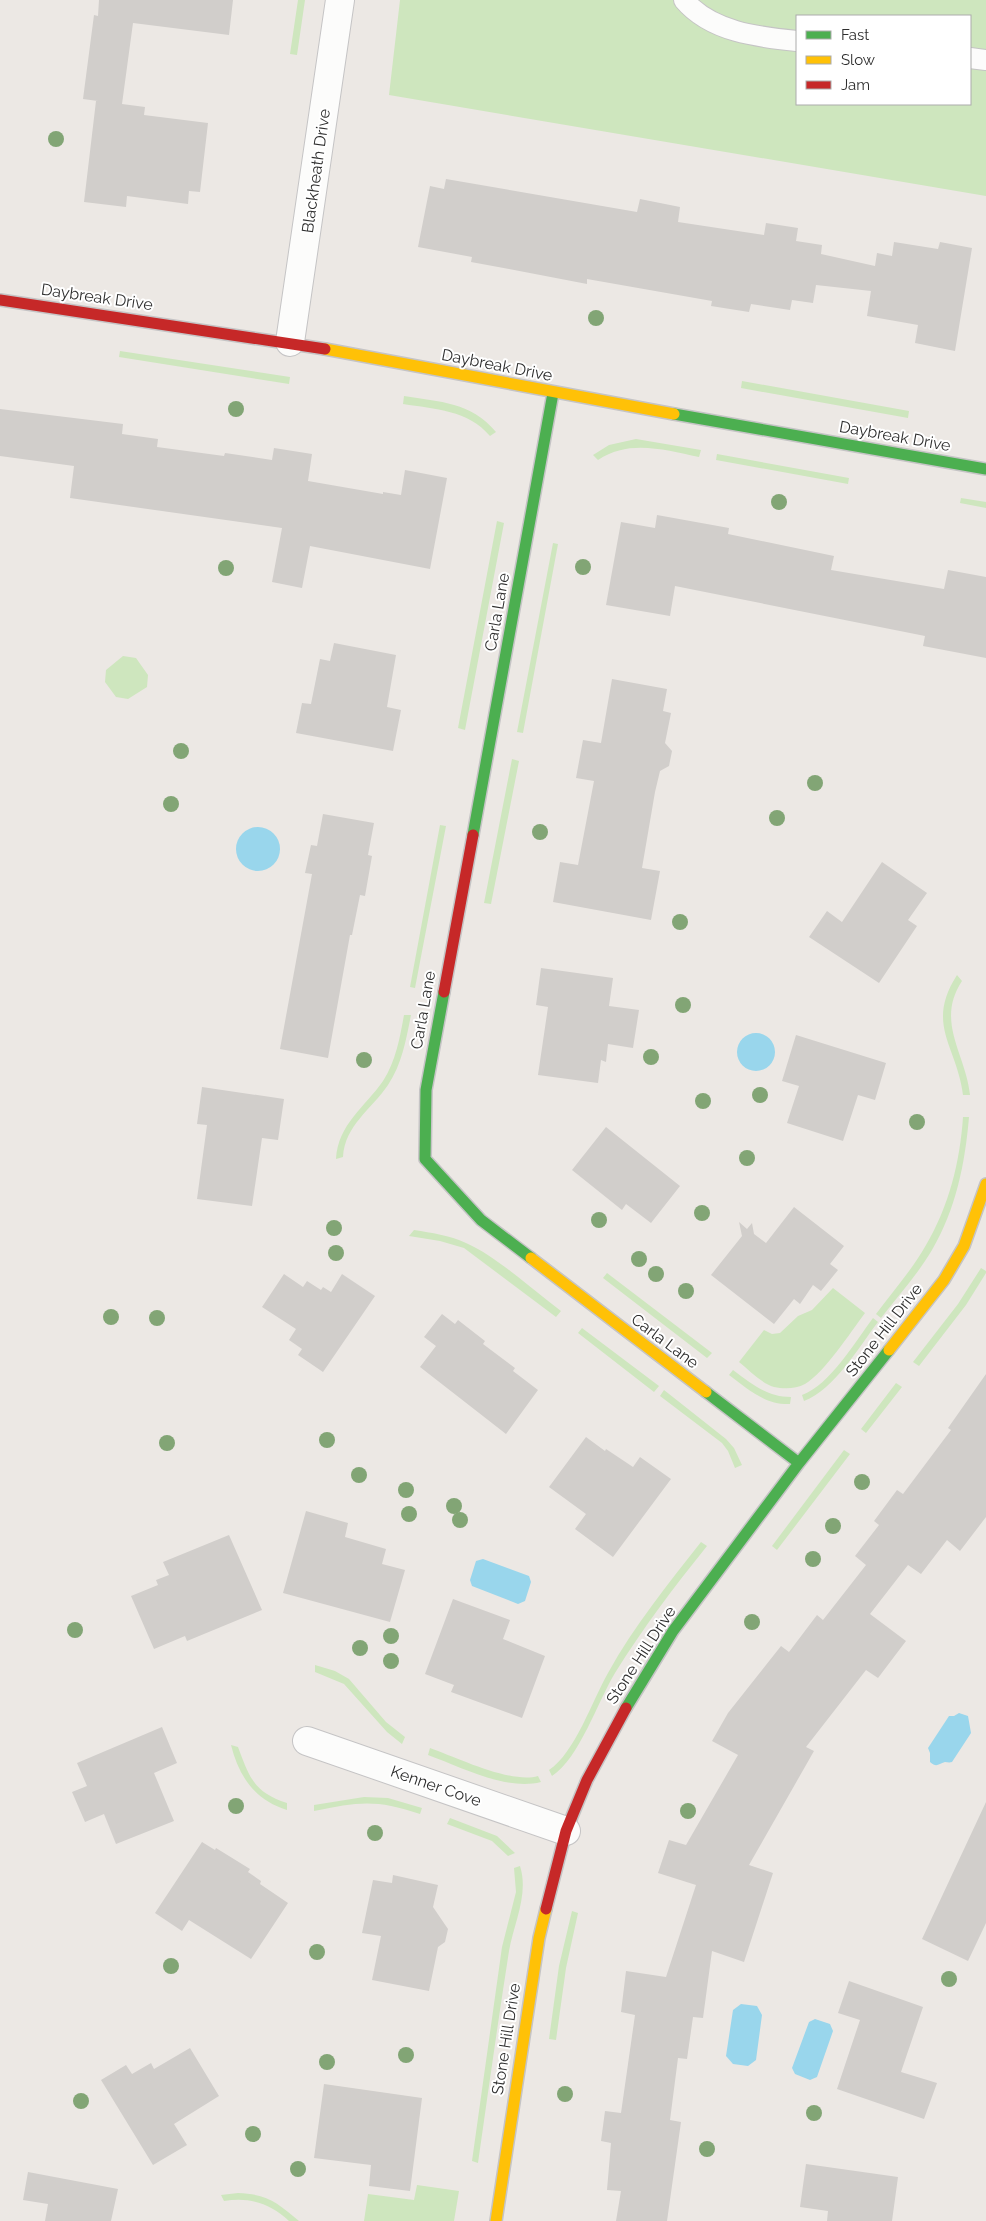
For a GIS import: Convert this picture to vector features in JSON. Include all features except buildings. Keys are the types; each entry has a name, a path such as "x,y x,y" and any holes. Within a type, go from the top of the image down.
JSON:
{"street":[{"name":"Blackheath Drive","path":"290,342 305,252 340,0"},
{"name":"Daybreak Drive","path":"0,300 290,342 553,393 986,469"},
{"name":"Carla Lane","path":"553,393 426,1090 425,1159 481,1220 799,1463"},
{"name":"Stone Hill Drive","path":"496,2221 536,1956 554,1871 566,1831 587,1780 643,1678 673,1631 799,1463 944,1280 964,1246 986,1184"},
{"name":"Kenner Cove","path":"307,1741 566,1831"}],"lane":[{"path":"684,0 703,17 733,30 763,38 796,41"},
{"path":"971,58 986,60"}],"green space":[{"path":"298,0 305,0 297,55 290,54"},
{"path":"400,0 986,0 986,196 389,95"},
{"path":"120,351 290,377 289,384 119,357"},
{"path":"742,381 909,411 908,418 741,388"},
{"path":"404,396 442,402 465,409 486,422 496,432 490,436 472,421 450,412 403,404"},
{"path":"636,439 701,450 699,457 647,448 622,450 598,460 593,455 609,445"},
{"path":"717,454 849,478 848,484 716,460"},
{"path":"961,498 986,502 986,508 960,503"},
{"path":"497,521 504,523 465,730 458,728"},
{"path":"553,543 558,544 523,733 517,732"},
{"path":"123,656 136,658 148,675 147,687 128,699 116,697 105,682 106,670"},
{"path":"512,759 519,761 491,904 484,903"},
{"path":"440,825 446,826 415,988 410,987"},
{"path":"957,975 962,981 954,996 951,1010 952,1024 954,1038 970,1095 963,1095 960,1078 943,1022 948,993"},
{"path":"404,1015 411,1015 403,1052 397,1069 388,1085 360,1118 348,1136 343,1157 336,1159 338,1147 347,1126 383,1081 391,1065 397,1049"},
{"path":"963,1117 969,1117 965,1152 958,1186 947,1219 926,1259 881,1318 876,1314 921,1254 941,1215 956,1167"},
{"path":"414,1230 453,1238 478,1249 490,1256 561,1311 556,1317 464,1248 440,1241 409,1236"},
{"path":"981,1268 986,1273 966,1305 919,1366 913,1362 958,1304"},
{"path":"607,1273 712,1353 707,1358 603,1278"},
{"path":"833,1288 865,1313 837,1352 813,1378 798,1387 774,1387 760,1379 739,1362 764,1330 772,1334 780,1333 798,1316 812,1310"},
{"path":"873,1318 878,1322 836,1378 815,1395 804,1401 802,1395 812,1390 832,1373"},
{"path":"582,1328 659,1386 654,1392 578,1333"},
{"path":"733,1370 753,1385 767,1392 774,1395 791,1397 790,1404 773,1402 750,1391 729,1375"},
{"path":"896,1383 902,1387 866,1433 861,1429"},
{"path":"664,1390 726,1439 734,1448 742,1465 735,1468 728,1451 722,1443 660,1396"},
{"path":"844,1450 850,1454 777,1550 772,1546"},
{"path":"701,1542 707,1546 637,1640 615,1673 571,1757 552,1776 549,1770 567,1752 575,1739 618,1656 652,1606"},
{"path":"315,1665 335,1671 349,1679 386,1722 405,1737 402,1744 387,1732 344,1684 315,1672"},
{"path":"231,1745 238,1747 249,1775 259,1788 276,1799 287,1803 287,1810 266,1800 250,1786 234,1757"},
{"path":"430,1748 499,1773 527,1778 538,1776 541,1782 527,1784 499,1781 428,1755"},
{"path":"364,1797 388,1798 422,1808 420,1814 391,1806 367,1803 314,1811 314,1805"},
{"path":"450,1818 497,1836 515,1853 508,1856 492,1841 447,1824"},
{"path":"520,1866 523,1887 522,1898 509,1951 478,2163 472,2161 502,1947 516,1892 514,1868"},
{"path":"572,1911 578,1913 566,1968 556,2040 549,2039 559,1966"},
{"path":"417,2185 459,2191 454,2221 364,2221 368,2194 414,2200"},
{"path":"238,2193 257,2195 272,2201 299,2221 289,2221 274,2210 259,2203 242,2200 224,2201 221,2195"}],"water":[{"path":"262,827 274,833 279,840 279,858 274,865 267,870 254,871 242,865 237,858 236,845 242,833 249,828"},
{"path":"756,1033 770,1038 775,1052 770,1066 756,1071 742,1066 737,1052 742,1038"},
{"path":"483,1559 529,1576 531,1582 525,1601 518,1604 472,1586 470,1580 476,1561"},
{"path":"959,1713 968,1716 971,1733 952,1762 934,1765 930,1762 928,1748 949,1716"},
{"path":"741,2004 757,2006 762,2015 756,2060 748,2066 733,2064 726,2056 733,2010"},
{"path":"815,2019 830,2024 833,2031 817,2077 810,2080 795,2074 792,2068 809,2022"}],"traffic: fast":[{"path":"473,835 553,393"},
{"path":"674,414 986,469"},
{"path":"444,992 426,1090 425,1159 481,1220 531,1258"},
{"path":"626,1708 673,1631 799,1463 889,1350"},
{"path":"706,1392 799,1463"}],"traffic: slow":[{"path":"325,349 674,414"},
{"path":"889,1350 944,1280 964,1246 986,1184"},
{"path":"531,1258 706,1392"},
{"path":"496,2221 539,1938 546,1909"}],"traffic: jam":[{"path":"0,300 325,349"},
{"path":"444,992 473,835"},
{"path":"546,1909 566,1831 587,1780 626,1708"}]}
